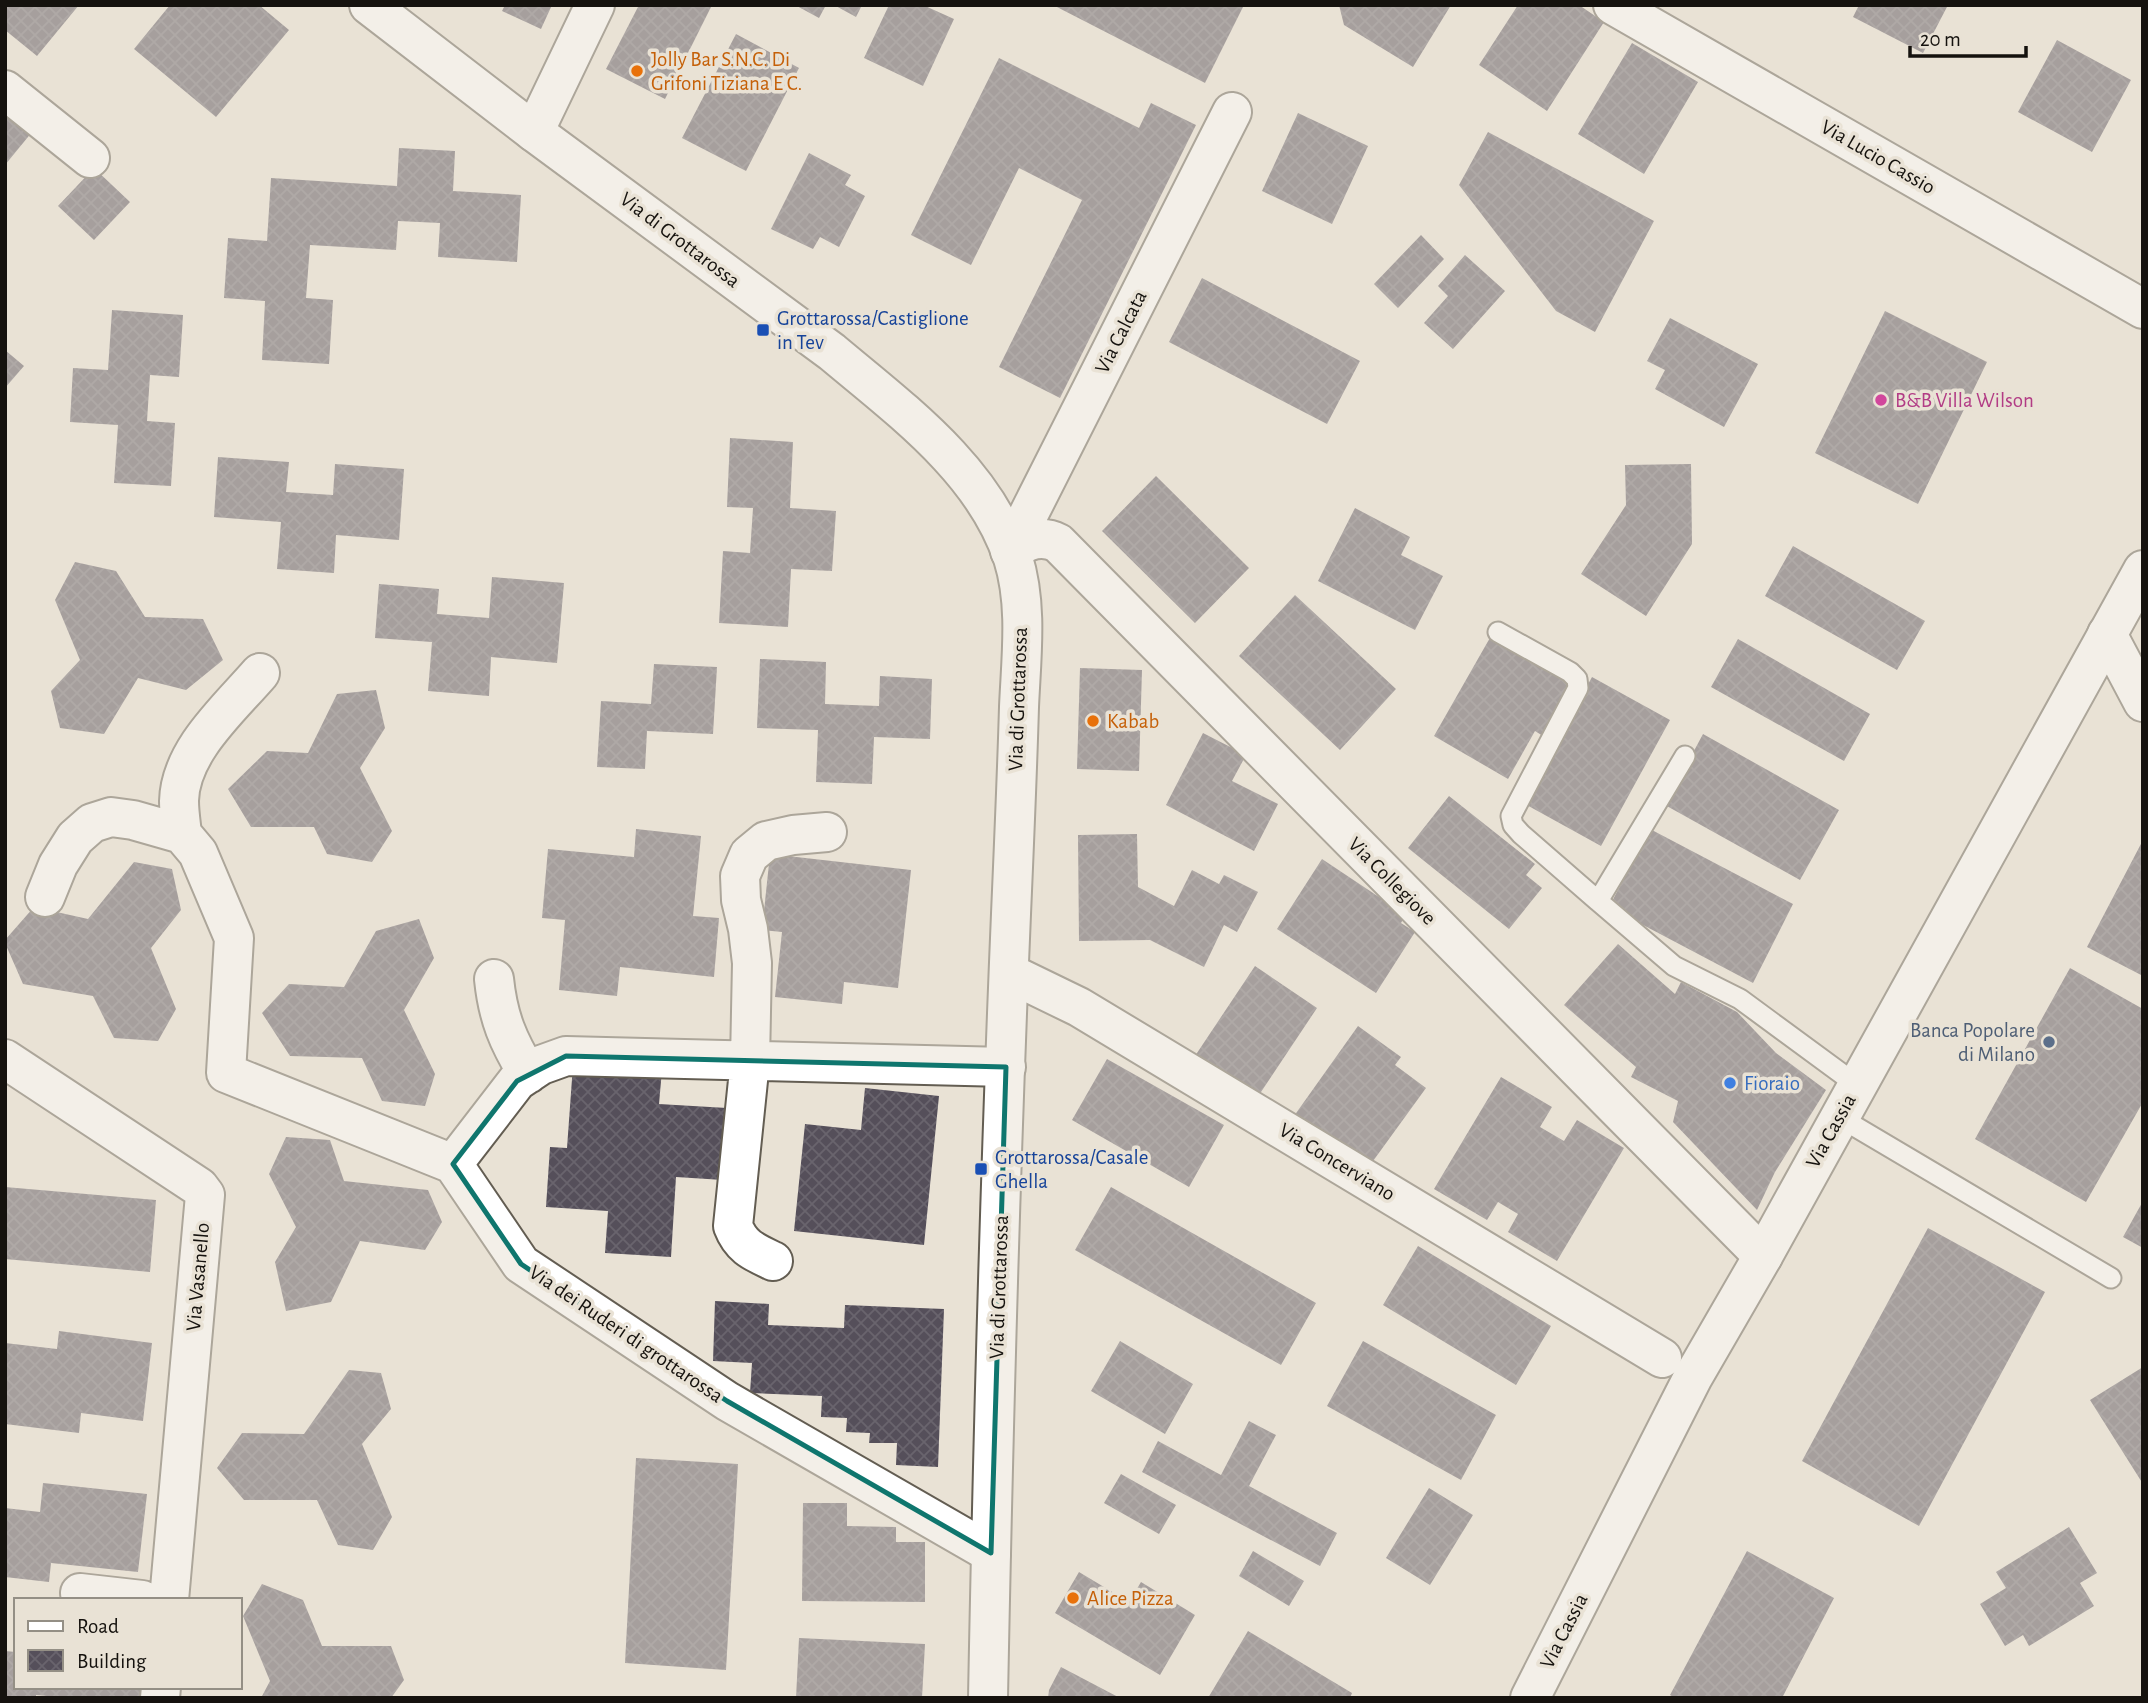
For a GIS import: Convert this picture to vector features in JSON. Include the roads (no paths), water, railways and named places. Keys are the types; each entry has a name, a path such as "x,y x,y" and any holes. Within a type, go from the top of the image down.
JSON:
{"street":[{"name":"Via di Grottarossa","path":"369,5 534,132 832,352 868,382 933,441 971,483 995,517 1010,551 1020,586 1021,643 988,1698"},
{"path":"534,132 595,5"},
{"name":"Via Lucio Cassio","path":"1613,5 2143,309"},
{"path":"5,90 90,158"},
{"name":"Via Calcata","path":"1010,551 1232,112"},
{"name":"Via Collegiove","path":"1010,551 1030,540 1046,539 1058,543 1763,1256"},
{"name":"Via Cassia","path":"1530,1698 1693,1377 1763,1256 2143,570"},
{"path":"2107,634 2143,702"},
{"path":"260,673 195,748 185,770 179,800 190,844 234,938 226,1073 453,1164 517,1081 541,1065 566,1056 1006,1067"},
{"path":"46,897 58,865 75,838 92,823 111,817 133,820 190,844"},
{"path":"773,1261 747,1249 737,1237 733,1226 750,1061 752,963 741,900 740,876 749,855 766,841 827,832"},
{"name":"Via Concerviano","path":"1009,973 1079,1007 1662,1357"},
{"path":"494,979 501,1023 528,1074"},
{"name":"Via Vasanello","path":"5,1059 199,1187 205,1195 169,1598"},
{"name":"Via dei Ruderi di grottarossa","path":"453,1164 521,1264 727,1401 991,1553"},
{"path":"80,1593 124,1598"}],"lane":[{"path":"1498,632 1570,672 1577,679 1578,688 1511,816 1513,825 1674,966 1740,999 1857,1084"},
{"path":"1598,901 1685,756"},
{"path":"1839,1118 2111,1278"}],"place":[{"name":"Jolly Bar S.N.C. Di Grifoni Tiziana E C.","path":"637,71"},
{"name":"Grottarossa/Castiglione in Tev","path":"763,330"},
{"name":"B&B Villa Wilson","path":"1881,400"},
{"name":"Kabab","path":"1093,721"},
{"name":"Banca Popolare di Milano","path":"2049,1042"},
{"name":"Fioraio","path":"1730,1083"},
{"name":"Grottarossa/Casale Ghella","path":"981,1169"},
{"name":"Alice Pizza","path":"1073,1598"}]}
